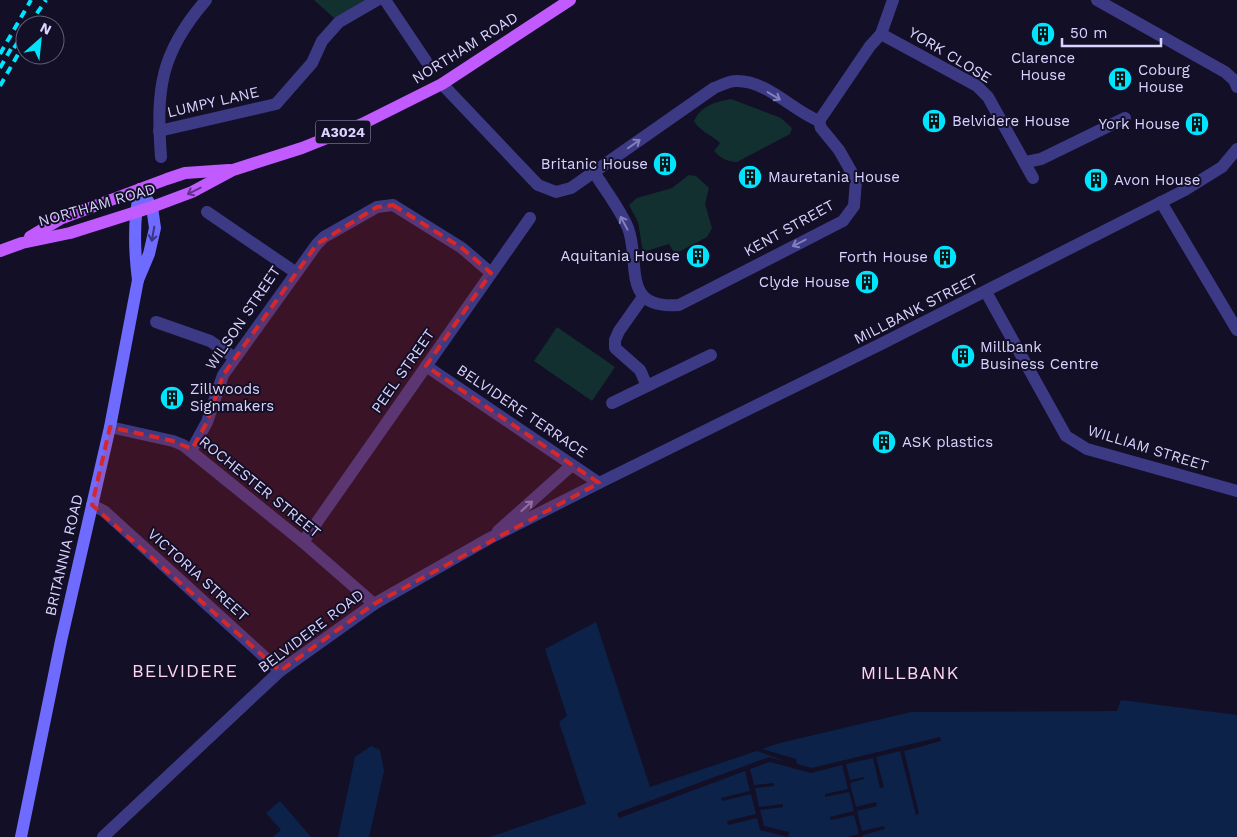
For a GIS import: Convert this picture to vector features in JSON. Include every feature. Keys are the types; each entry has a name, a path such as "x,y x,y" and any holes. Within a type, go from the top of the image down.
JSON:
{"main road":[{"name":"NORTHAM ROAD","path":"0,251 22,243 70,233 152,208 192,192 233,170 290,152 362,124 442,84 570,0"},
{"name":"NORTHAM ROAD","path":"22,243 60,219 185,173 233,170"},
{"name":"BRITANNIA ROAD","path":"21,837 61,641 110,427 138,280 149,254 155,228 152,208 140,189"},
{"name":"BRITANNIA ROAD","path":"138,280 134,253 135,212 140,189"}],"street":[{"path":"161,157 159,94 167,59 186,24 206,0"},
{"name":"LUMPY LANE","path":"159,131 276,104 312,62 322,41 339,22 377,0"},
{"path":"385,0 426,61"},
{"path":"818,121 870,46 881,34 893,0"},
{"path":"1097,0 1225,72 1234,80 1237,87"},
{"name":"YORK CLOSE","path":"881,34 976,86 988,97 1026,162 1033,178"},
{"name":"KENT STREET","path":"442,84 538,185 556,192 563,192 594,172 714,88 734,81 748,82 765,90 802,114 818,121 821,128 839,150 856,180 854,206 842,221 679,305 664,306 644,297"},
{"path":"1026,162 1041,159 1125,118"},
{"name":"MILLBANK STREET","path":"599,483 986,292 1161,202 1222,167 1237,149"},
{"path":"594,172 627,227 631,242 633,275 644,297 615,340 615,348 640,370 647,386"},
{"path":"1161,202 1237,330"},
{"path":"296,272 324,237 377,207 393,204 462,248 491,273"},
{"name":"WILSON STREET","path":"191,451 207,422 218,385 296,272 207,212"},
{"name":"PEEL STREET","path":"303,542 530,218"},
{"name":"WILLIAM STREET","path":"986,292 1066,436 1087,449 1237,491"},
{"path":"156,322 210,341 235,358"},
{"path":"612,403 712,354"},
{"name":"BELVIDERE TERRACE","path":"426,366 599,483"},
{"name":"ROCHESTER STREET","path":"110,427 173,441 191,451 303,542 374,604"},
{"name":"BELVIDERE ROAD","path":"490,538 572,465"},
{"name":"BELVIDERE ROAD","path":"103,837 280,671 374,604 490,538 599,483"},
{"name":"VICTORIA STREET","path":"92,505 104,511 280,671"}],"highlighted area":[{"path":"393,205 462,248 491,273 426,366 599,483 374,604 280,671 92,505 110,427 173,441 192,449 207,422 223,375 317,244 377,207"}],"green space":[{"path":"314,0 366,0 334,18"},
{"path":"731,99 781,118 792,128 790,134 737,162 722,158 714,151 720,143 694,121 701,111 710,105"},
{"path":"689,175 696,176 709,188 705,204 712,228 707,237 675,254 669,244 643,252 638,222 629,205 637,198 672,188"},
{"path":"557,327 615,367 592,401 534,361"}],"water":[{"path":"596,622 650,787 780,743 911,712 1117,711 1121,700 1237,715 1237,837 490,837 586,804 559,722 567,716 545,649"},
{"path":"371,746 380,750 384,771 369,837 338,837 355,757"},
{"path":"280,801 311,837 273,837 281,830 266,813"}],"pier":[{"path":"940,737 941,741 904,751 919,814 916,815 900,751 876,757 884,787 880,788 873,758 846,764 850,780 864,777 864,779 850,783 856,807 876,802 877,806 857,811 862,831 884,826 885,829 863,835 863,837 848,837 859,834 854,815 831,820 830,817 854,811 849,792 825,797 825,794 848,789 842,765 811,773 770,762 750,769 754,785 774,783 774,786 755,788 759,807 783,804 783,807 760,810 764,826 789,832 788,837 760,830 757,818 728,825 727,821 756,814 751,794 722,801 721,798 750,791 745,771 619,818 617,813 769,757 787,762 757,751 762,749 796,759 797,764 812,768"}],"railway":[{"path":"0,54 31,0"},
{"path":"36,15 46,0"},
{"path":"0,68 12,47"},
{"path":"0,86 15,60"}],"place":[{"name":"Clarence House","path":"1043,34"},
{"name":"Coburg House","path":"1120,79"},
{"name":"Belvidere House","path":"934,121"},
{"name":"York House","path":"1197,124"},
{"name":"Britanic House","path":"665,164"},
{"name":"Mauretania House","path":"750,177"},
{"name":"Avon House","path":"1096,180"},
{"name":"Aquitania House","path":"698,256"},
{"name":"Forth House","path":"945,257"},
{"name":"Clyde House","path":"867,282"},
{"name":"Millbank Business Centre","path":"963,356"},
{"name":"Zillwoods Signmakers","path":"172,398"},
{"name":"ASK plastics","path":"884,442"}],"district":[{"name":"BELVIDERE","path":"185,671"},
{"name":"MILLBANK","path":"910,673"}]}
